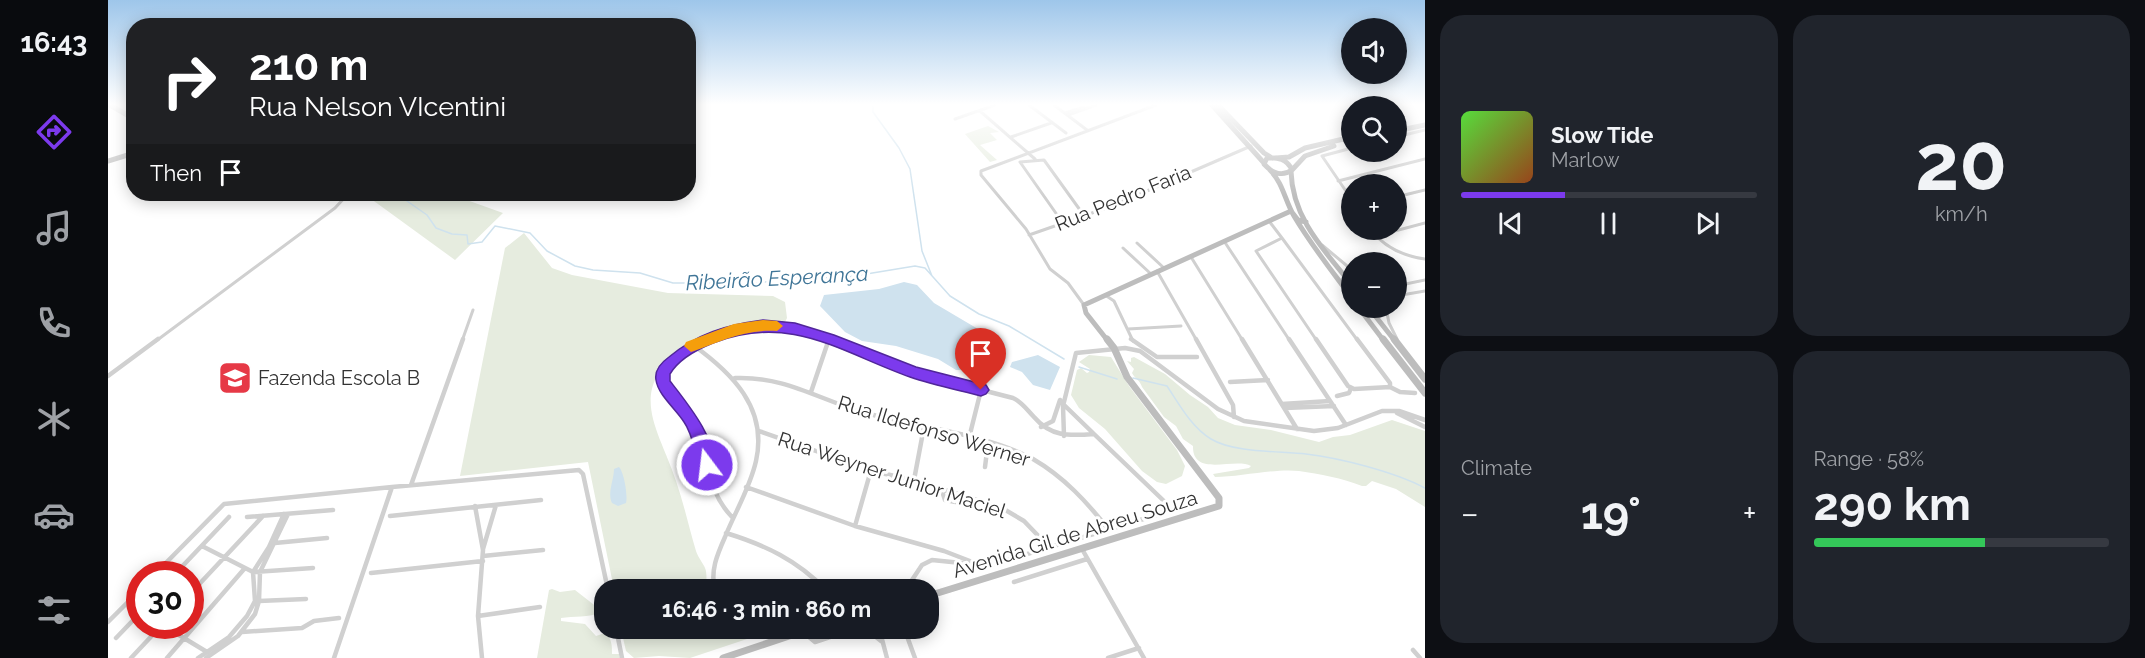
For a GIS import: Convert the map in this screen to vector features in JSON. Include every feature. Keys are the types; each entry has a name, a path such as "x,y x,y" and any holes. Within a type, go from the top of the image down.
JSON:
{"street":[{"path":"1073,136 984,169 981,175 1021,222 1050,269 1068,283 1084,305 1086,313 1114,348"},
{"path":"1241,136 1279,180 1295,218 1309,241 1341,283"},
{"path":"1247,136 1264,153 1288,163 1291,171 1290,185 1293,197 1317,240 1341,271"},
{"path":"1011,137 1035,159"},
{"path":"1264,163 1265,159 1289,157 1305,148 1341,142"},
{"path":"1270,170 1282,174 1291,171 1302,158 1313,151 1341,143"},
{"name":"Rua Pedro Faria","path":"1029,235 1112,206 1251,146"},
{"path":"1341,150 1324,154 1323,158 1341,185"},
{"path":"108,163 126,157"},
{"path":"1338,181 1425,159"},
{"path":"1060,219 1020,165 1021,161 1044,160 1080,210"},
{"path":"1407,194 1425,190"},
{"path":"108,376 342,201"},
{"path":"1291,211 1298,220 1306,222"},
{"path":"1084,305 1291,211"},
{"path":"1279,216 1295,218"},
{"path":"1269,221 1390,387 1400,392 1415,393"},
{"path":"1407,228 1425,223"},
{"path":"1262,224 1277,233"},
{"path":"1282,238 1256,250 1351,388"},
{"path":"1317,240 1341,261"},
{"path":"1381,240 1395,252 1425,259"},
{"path":"1224,241 1346,424"},
{"path":"1137,243 1164,268"},
{"path":"1123,248 1154,273 1233,405 1234,417"},
{"path":"1191,256 1298,429"},
{"path":"1407,284 1425,280"},
{"path":"1407,294 1425,291"},
{"path":"1108,294 1133,340 1158,358 1197,357"},
{"path":"411,485 473,310"},
{"path":"1367,318 1425,393"},
{"path":"1377,318 1425,379"},
{"path":"1388,318 1401,348"},
{"path":"732,516 713,494 703,446 692,420 663,382 662,374 666,367 692,345 734,329 763,325 795,328 914,373 1016,399 1041,427 1051,434 1064,436 1094,434"},
{"path":"1127,329 1181,326"},
{"path":"811,392 829,339"},
{"path":"692,345 735,378 752,404 759,431 756,461 714,565 715,579"},
{"path":"1041,427 1053,421 1062,402 1076,353 1130,347 1138,350 1218,409 1234,417 1298,429 1324,431 1378,411 1405,413 1425,420"},
{"name":"Avenida Gil de Abreu Souza","path":"939,593 1217,508 1220,504 1217,496 1127,377 1114,348"},
{"name":"Rua Ildefonso Werner","path":"735,378 765,376 862,411 1016,451 1052,469 1088,501 1109,530"},
{"path":"1230,382 1268,380"},
{"path":"1351,388 1390,387"},
{"path":"1337,396 1349,393 1351,388"},
{"path":"969,438 981,390"},
{"path":"1283,406 1330,401"},
{"path":"913,579 927,562 994,564 1160,514 1166,507 1161,496 1062,402"},
{"path":"1062,402 1061,423 1064,436"},
{"path":"1283,406 1334,406"},
{"path":"1391,411 1425,427"},
{"path":"914,480 924,427"},
{"name":"Rua Weyner Junior Maciel","path":"759,431 871,470 941,488 1014,513 1049,547"},
{"path":"985,467 988,443"},
{"path":"168,561 224,504 579,470 583,474 606,579"},
{"path":"855,526 871,470"},
{"path":"334,658 392,487"},
{"path":"745,487 855,526 944,551 981,565"},
{"path":"941,488 945,500 961,503 972,498"},
{"path":"390,516 541,500"},
{"path":"483,658 478,616 483,556 496,505"},
{"path":"475,507 483,556"},
{"path":"247,517 333,510"},
{"path":"208,655 247,616 255,601 257,572 286,514"},
{"path":"204,579 263,516"},
{"path":"188,561 229,517"},
{"path":"726,533 774,549 802,566 815,579"},
{"path":"273,543 327,538"},
{"path":"202,546 257,572 314,568"},
{"path":"1082,549 1144,658"},
{"path":"371,573 483,556 543,550"},
{"path":"944,551 947,561"},
{"path":"1014,582 1087,559"},
{"path":"204,615 245,568"},
{"path":"198,658 226,646 255,614 260,601 257,572"},
{"path":"260,601 306,599"},
{"path":"108,622 126,604"},
{"path":"478,616 540,607"},
{"path":"241,632 302,628 314,621 339,618"},
{"path":"116,638 126,628"},
{"path":"131,658 150,639"},
{"path":"167,658 183,639"},
{"path":"185,639 208,655"},
{"path":"618,639 622,658"},
{"path":"723,658 781,639"},
{"path":"879,639 887,658"},
{"path":"908,639 915,658"},
{"path":"1112,657 1139,648"},
{"path":"1413,650 1420,658"}],"shaded area":[{"path":"967,136 993,136 997,140 980,145 997,160 990,162"},
{"path":"374,201 470,201 503,213 455,260"},
{"path":"524,233 552,268 572,275 668,293 773,296 785,302 787,318 784,324 743,325 703,336 680,350 664,366 654,382 651,397 656,429 679,490 706,579 612,579 588,462 460,476 505,248"},
{"path":"1089,355 1111,357 1129,386 1177,450 1185,466 1182,476 1166,484 1157,482 1142,471 1105,429 1079,408 1071,395 1077,370 1081,368 1089,372 1090,369 1079,362"},
{"path":"1134,357 1165,374 1208,407 1218,418 1235,425 1271,430 1319,442 1350,435 1392,420 1425,431 1425,507 1396,489 1372,481 1362,486 1331,477 1290,470 1215,477 1213,474 1251,466 1216,465 1199,461 1195,456 1193,446 1183,439 1176,426 1164,417 1133,375 1134,369 1127,361 1131,362 1131,358"},
{"path":"549,590 560,592 575,590 594,605 594,614 561,618 561,621 585,624 594,634 594,639 609,639 612,654 619,654 620,658 537,658"},
{"path":"623,639 747,639 690,658 659,656 634,658 626,651"}],"water":[{"path":"904,282 917,285 934,303 978,329 991,354 1001,363 997,369 956,370 938,359 896,346 862,341 845,332 820,306 824,295 879,289"},
{"path":"1038,355 1060,367 1050,390 1033,385 1022,372 1010,367 1012,362"},
{"path":"619,467 624,479 626,503 618,506 612,503 610,495 614,469"}],"waterway":[{"path":"890,136 910,169 922,251 932,276"},
{"name":"Ribeirão Esperança","path":"407,201 427,215 436,228 452,234 467,235 468,244 482,242 495,226 530,233 547,251 575,266 593,270 640,273 673,283 708,283 726,279 743,284 786,280 789,277 842,278 915,266 925,268 932,276"},
{"name":"Ribeirão Esperança","path":"932,276 950,296 979,314 1009,326 1064,359"},
{"name":"Ribeirão Esperança","path":"1079,367 1117,379"},
{"name":"Ribeirão Esperança","path":"1133,378 1167,386 1198,429 1221,444 1257,451 1306,454 1335,459 1383,471 1425,488"}],"slow traffic":[{"path":"691,346 706,338 734,329 763,325 777,326"}],"place":[{"name":"Fazenda Escola B","path":"235,378"}],"route":[{"path":"707,465 703,446 692,420 672,396 663,382 662,374 666,367 692,345 734,329 763,325 795,328 914,373 981,390"}]}
